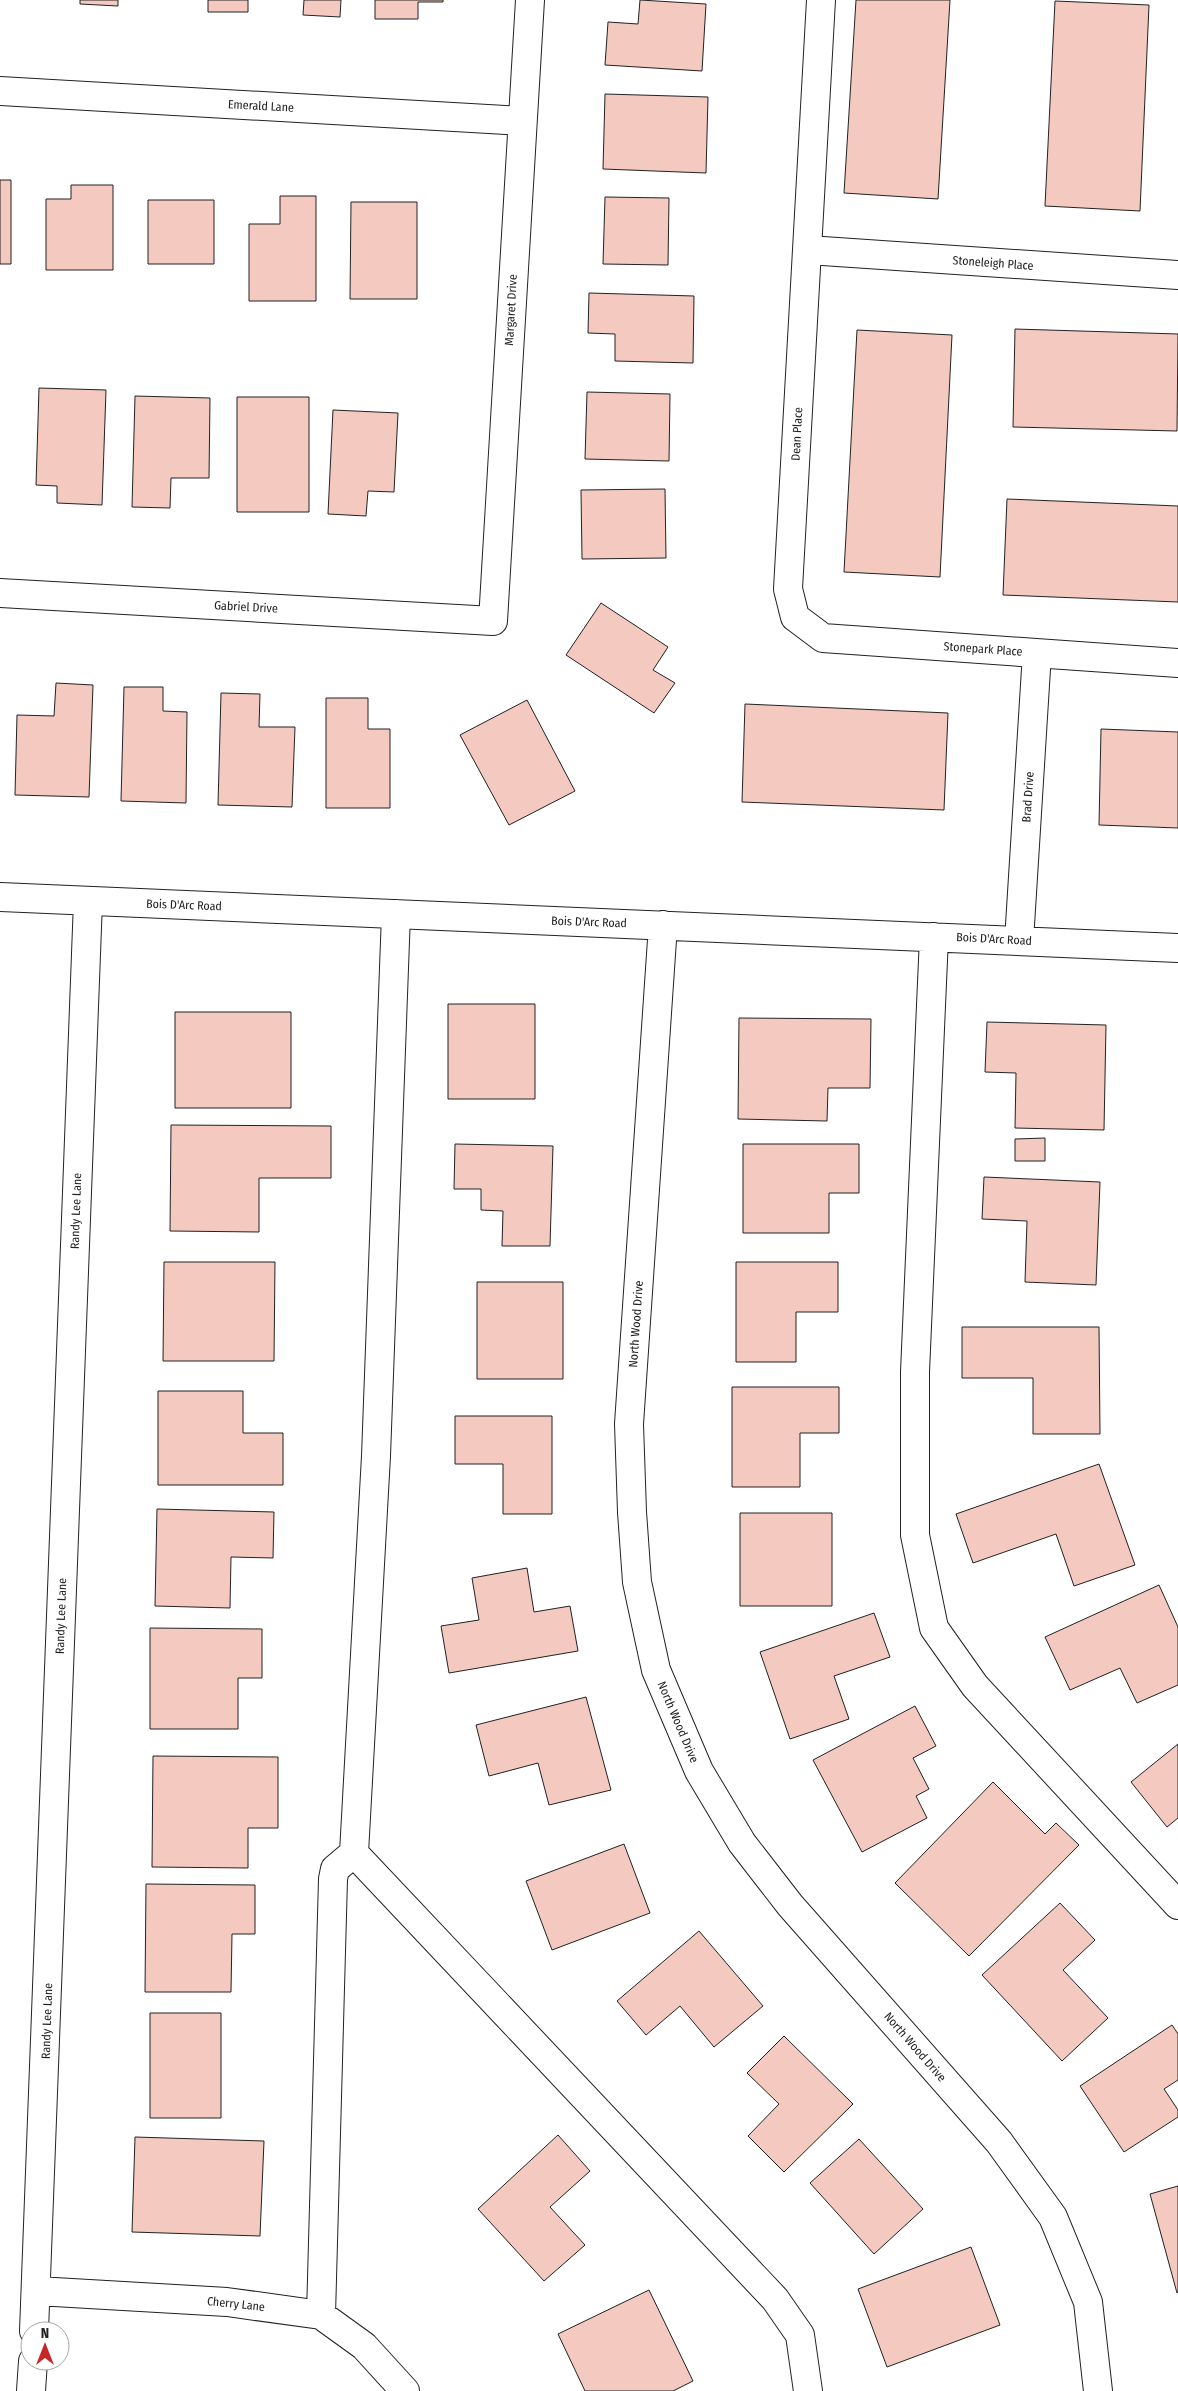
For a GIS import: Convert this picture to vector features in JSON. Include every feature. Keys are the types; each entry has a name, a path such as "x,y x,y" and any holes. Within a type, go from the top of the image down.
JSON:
{"street":[{"name":"Margaret Drive","path":"493,621 530,0"},
{"name":"Dean Place","path":"796,617 788,589 821,0"},
{"name":"Emerald Lane","path":"0,91 522,121"},
{"name":"Stoneleigh Place","path":"808,250 1178,275"},
{"name":"Gabriel Drive","path":"0,593 493,621"},
{"name":"Stonepark Place","path":"796,617 823,638 1178,663"},
{"name":"Brad Drive","path":"1019,940 1037,653"},
{"name":"Bois D'Arc Road","path":"0,897 1178,948"},
{"name":"Randy Lee Lane","path":"35,2321 88,901"},
{"path":"396,914 376,1456 354,1853 775,2299 800,2336 808,2391"},
{"name":"North Wood Drive","path":"663,925 629,1424 637,1582 656,1670 699,1771 742,1843 790,1906 999,2142 1053,2217 1088,2302 1098,2391"},
{"path":"934,937 915,1372 915,1535 934,1628 975,1686 1178,1906"},
{"path":"321,2315 333,1879 335,1869 354,1853"},
{"name":"Cherry Lane","path":"36,2292 226,2302 321,2315 364,2346 406,2391"},
{"path":"31,2391 32,2371"}],"building":[{"path":"80,0 118,0 118,6 80,4"},
{"path":"208,0 248,0 248,12 208,12"},
{"path":"304,0 341,0 340,17 303,15"},
{"path":"375,0 443,0 443,2 418,2 418,19 375,19"},
{"path":"640,0 706,4 702,71 605,65 608,22 638,24"},
{"path":"856,0 950,0 938,199 844,193"},
{"path":"1055,1 1149,5 1140,211 1045,206"},
{"path":"605,94 708,97 706,173 603,169"},
{"path":"0,180 11,180 11,264 0,264"},
{"path":"71,185 113,185 113,270 46,270 46,199 71,199"},
{"path":"280,196 316,196 316,301 249,301 249,224 280,224"},
{"path":"605,197 669,198 668,265 603,264"},
{"path":"148,200 214,200 214,264 148,264"},
{"path":"351,202 417,202 417,299 350,299"},
{"path":"589,293 694,296 693,363 615,361 615,334 588,333"},
{"path":"1015,329 1178,334 1177,431 1013,427"},
{"path":"857,330 952,335 940,577 844,572"},
{"path":"39,388 106,390 102,505 57,503 57,486 36,485"},
{"path":"587,392 670,394 669,461 585,459"},
{"path":"135,396 210,398 209,478 171,478 170,508 132,507"},
{"path":"237,397 309,397 309,512 237,512"},
{"path":"333,410 398,413 394,492 368,491 366,516 328,514"},
{"path":"665,489 666,558 582,559 581,490"},
{"path":"1007,499 1178,506 1178,602 1003,595"},
{"path":"601,603 668,647 653,670 675,683 654,713 566,655"},
{"path":"56,683 93,685 89,797 15,795 17,715 54,716"},
{"path":"124,687 163,687 163,711 187,712 186,803 121,801"},
{"path":"221,693 260,694 259,727 295,727 292,807 218,805"},
{"path":"326,698 368,698 368,729 390,729 390,808 326,808"},
{"path":"527,700 575,791 509,825 460,735"},
{"path":"745,704 948,713 944,810 742,802"},
{"path":"1101,729 1178,732 1178,828 1099,825"},
{"path":"448,1004 535,1004 535,1099 448,1099"},
{"path":"175,1012 291,1012 291,1108 175,1108"},
{"path":"739,1018 871,1019 870,1088 828,1088 827,1121 738,1119"},
{"path":"987,1022 1106,1025 1104,1130 1015,1128 1016,1073 985,1072"},
{"path":"171,1125 331,1126 331,1178 259,1178 259,1232 170,1231"},
{"path":"1045,1138 1045,1161 1015,1161 1015,1139"},
{"path":"455,1144 553,1146 550,1246 502,1246 503,1211 481,1210 481,1189 454,1189"},
{"path":"743,1144 859,1144 859,1193 829,1193 829,1233 743,1233"},
{"path":"984,1177 1100,1182 1096,1285 1025,1282 1027,1221 982,1219"},
{"path":"164,1262 275,1262 274,1361 163,1361"},
{"path":"736,1262 838,1262 838,1312 796,1312 796,1362 736,1362"},
{"path":"477,1282 563,1282 563,1379 477,1379"},
{"path":"962,1327 1099,1327 1100,1434 1033,1434 1033,1378 962,1378"},
{"path":"732,1387 839,1387 839,1433 800,1433 800,1487 732,1487"},
{"path":"158,1391 243,1391 243,1433 283,1433 283,1485 158,1485"},
{"path":"455,1416 552,1416 552,1514 503,1514 503,1464 455,1464"},
{"path":"1099,1464 1135,1565 1074,1586 1056,1534 973,1563 956,1514"},
{"path":"157,1509 274,1512 273,1558 231,1557 230,1608 155,1606"},
{"path":"740,1513 832,1513 832,1606 740,1606"},
{"path":"527,1568 534,1612 570,1606 578,1651 449,1673 441,1626 479,1620 472,1578"},
{"path":"1159,1585 1178,1627 1178,1685 1137,1703 1120,1668 1070,1690 1045,1637"},
{"path":"874,1613 890,1657 834,1676 849,1719 790,1739 760,1652"},
{"path":"150,1628 262,1629 262,1678 238,1678 238,1729 150,1729"},
{"path":"586,1697 611,1790 549,1805 538,1763 489,1776 476,1725"},
{"path":"915,1706 936,1746 913,1758 929,1789 916,1796 927,1818 862,1852 813,1760"},
{"path":"1178,1744 1178,1818 1167,1827 1131,1782"},
{"path":"153,1756 278,1757 278,1828 248,1828 248,1868 152,1867"},
{"path":"993,1782 1045,1834 1056,1823 1079,1845 969,1956 895,1883"},
{"path":"624,1844 650,1913 552,1950 526,1881"},
{"path":"146,1884 255,1885 255,1934 232,1934 231,1992 145,1992"},
{"path":"1060,1903 1095,1940 1063,1970 1108,2018 1062,2061 982,1975"},
{"path":"699,1931 763,2006 714,2047 680,2006 646,2035 617,2001"},
{"path":"150,2013 221,2013 221,2118 150,2118"},
{"path":"1172,2025 1178,2034 1178,2080 1164,2089 1178,2110 1178,2117 1124,2152 1080,2086"},
{"path":"784,2036 853,2104 784,2172 748,2136 779,2104 747,2073"},
{"path":"558,2135 590,2171 550,2207 585,2245 544,2281 478,2209"},
{"path":"135,2137 264,2141 260,2236 132,2232"},
{"path":"859,2139 923,2209 874,2254 810,2183"},
{"path":"1178,2186 1178,2292 1177,2293 1150,2194"},
{"path":"971,2247 1000,2325 887,2367 858,2289"},
{"path":"649,2290 693,2381 673,2391 585,2391 558,2334"}]}
